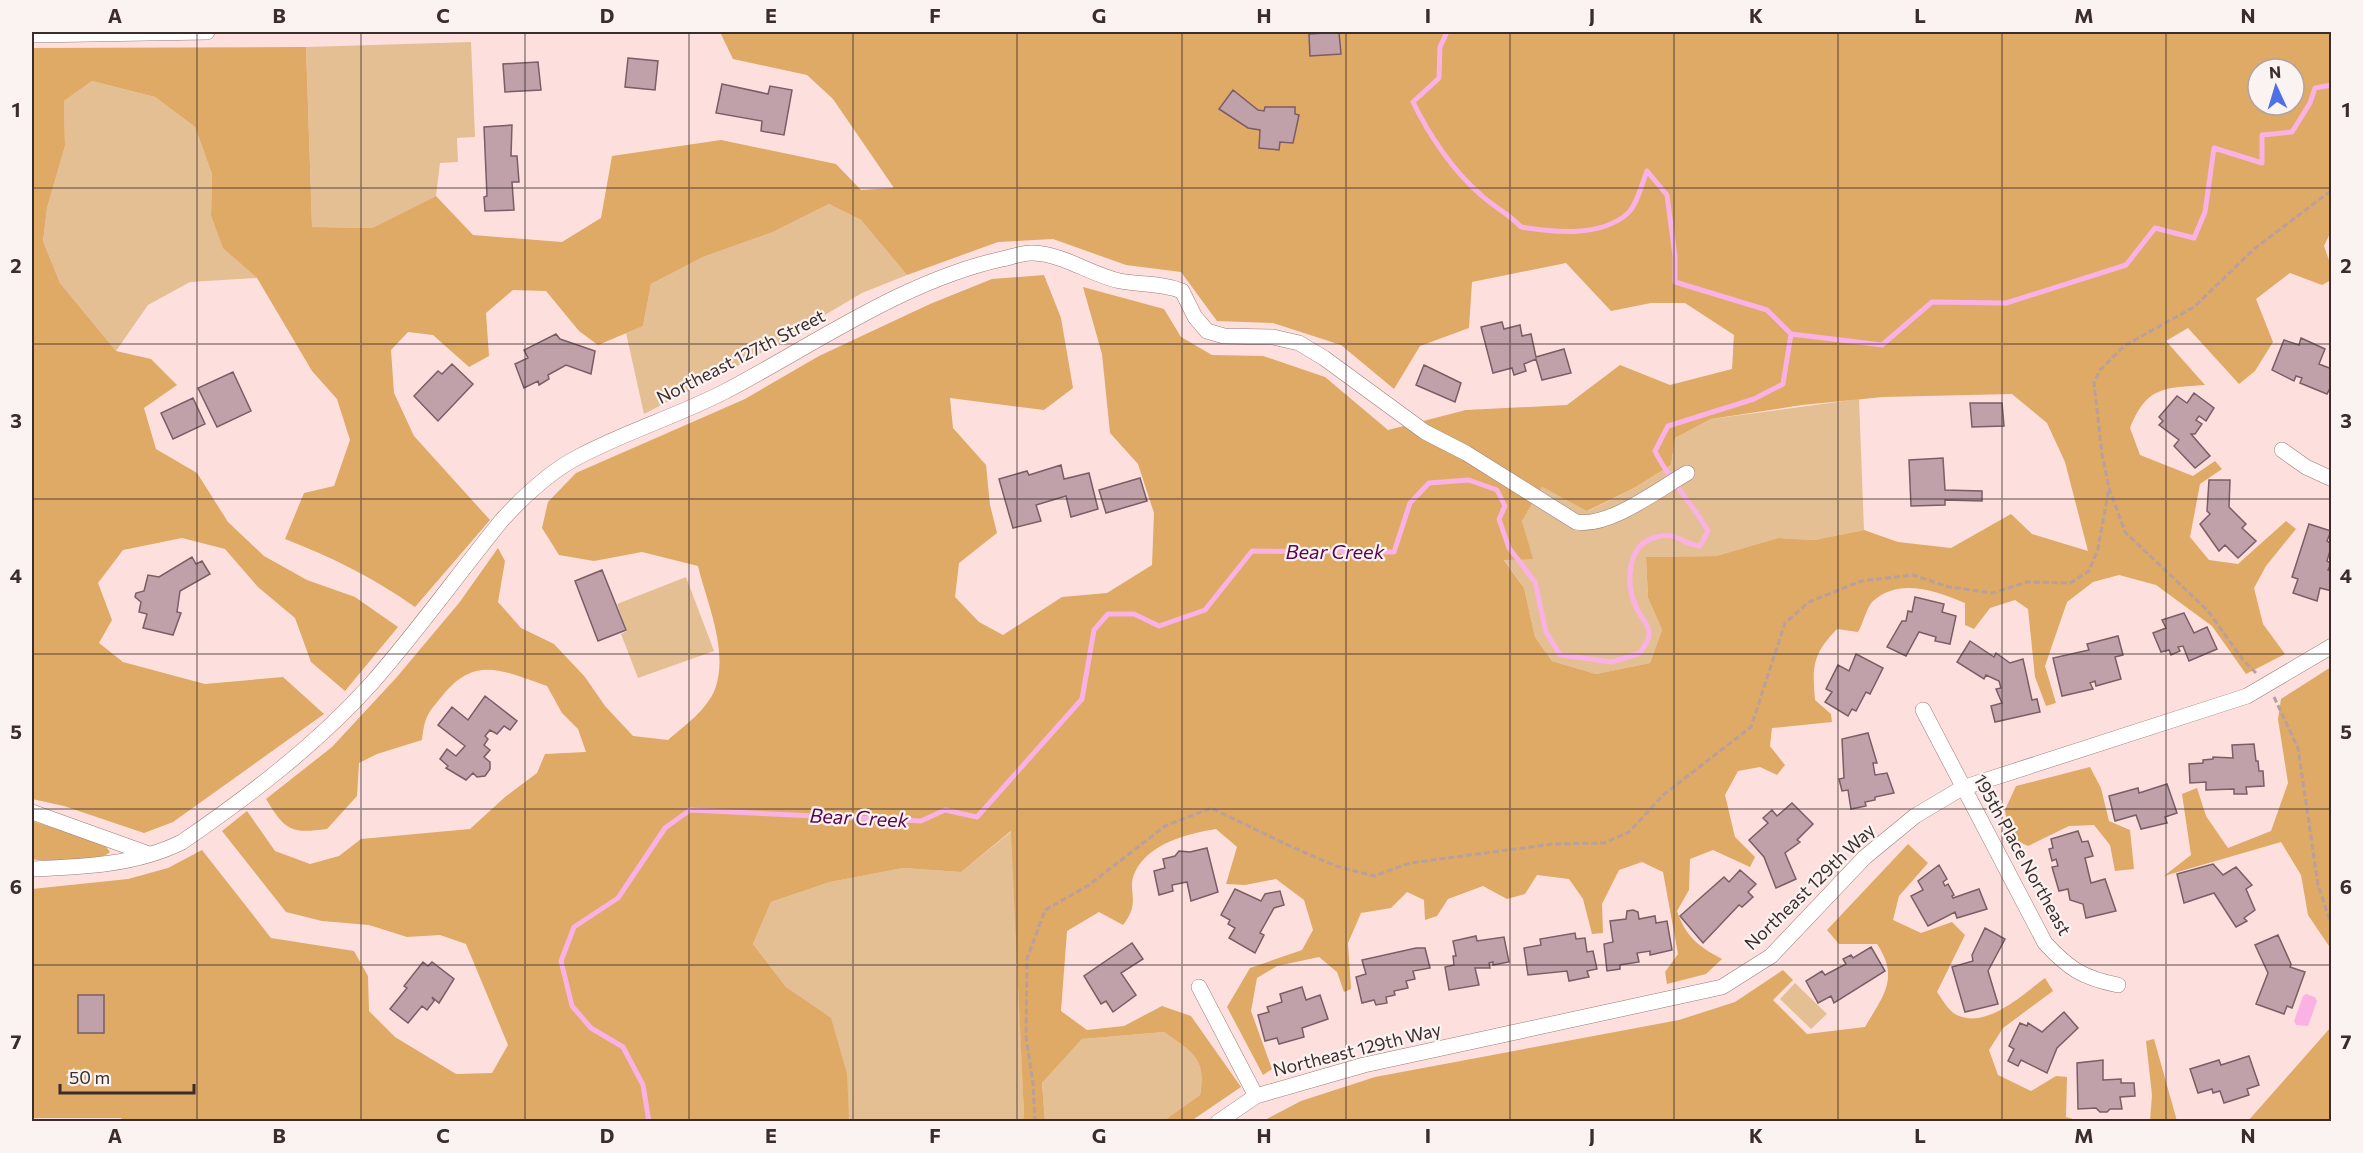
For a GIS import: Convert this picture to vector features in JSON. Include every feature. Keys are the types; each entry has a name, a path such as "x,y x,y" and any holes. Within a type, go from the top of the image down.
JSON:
{"street":[{"path":"32,35 207,32"},
{"name":"Northeast 127th Street","path":"32,869 87,867 149,854 168,849 203,828 277,772 371,684 502,520 524,496 548,477 577,457 722,393 904,295 966,268 1033,253 1069,262 1119,281 1168,286 1182,291 1195,317 1207,331 1224,336 1273,337 1299,344 1324,358 1425,432 1444,441 1576,522 1597,522 1687,473"},
{"path":"2282,450 2306,467 2331,479"},
{"name":"Northeast 129th Way","path":"1218,1122 1256,1096 1364,1065 1722,987 1771,956 1864,857 1915,816 1962,788 2236,699 2269,686 2331,646"},
{"name":"195th Place Northeast","path":"1923,710 2045,943 2064,964 2091,980 2118,985"},
{"path":"32,812 149,854"},
{"path":"1199,987 1256,1096"}],"path":[{"path":"2331,190 2254,249 2194,308 2158,325 2124,346 2100,370 2094,383 2102,454 2109,488 2125,532 2208,611 2243,660 2269,686 2298,748 2318,885 2331,927"},
{"path":"1035,1122 1033,1083 1026,1037 1028,959 1045,910 1089,885 1165,826 1211,808 1336,866 1374,876 1410,863 1554,844 1604,843 1629,832 1663,795 1751,727 1785,623 1809,602 1862,581 1913,575 1949,586 1993,593 2027,582 2070,584 2089,571 2098,549 2109,488"}],"shaded area":[{"path":"720,32 2331,32 2332,229 2324,246 2331,266 2331,280 2322,285 2290,273 2256,299 2273,342 2255,371 2239,384 2188,328 2166,341 2205,385 2178,387 2158,392 2143,404 2130,428 2140,455 2193,476 2215,461 2222,469 2200,484 2190,537 2209,560 2238,564 2286,521 2296,529 2266,566 2254,588 2263,624 2285,654 2246,674 2212,626 2156,585 2119,575 2093,582 2067,602 2045,666 2056,703 2046,706 2035,677 2028,609 2015,600 1990,608 1974,629 1965,625 1965,603 1953,598 1930,591 1905,588 1883,594 1870,605 1858,632 1837,629 1819,653 1814,669 1815,700 1831,714 1832,722 1772,728 1770,746 1785,765 1777,775 1760,767 1738,771 1725,795 1735,837 1755,857 1750,867 1713,850 1690,859 1689,890 1677,911 1684,928 1694,940 1722,959 1706,974 1667,984 1665,972 1678,954 1663,872 1642,862 1619,870 1602,904 1603,933 1592,934 1583,899 1569,879 1537,875 1525,894 1507,899 1483,886 1448,899 1437,916 1425,920 1424,900 1407,892 1391,908 1361,913 1348,943 1351,989 1344,992 1337,972 1319,957 1277,966 1257,978 1251,1011 1272,1069 1263,1075 1227,1007 1250,968 1302,950 1313,930 1304,900 1276,879 1245,885 1226,884 1237,847 1216,829 1181,837 1159,847 1141,862 1133,879 1132,910 1123,925 1099,912 1067,931 1061,1011 1087,1030 1124,1026 1162,1006 1191,1016 1241,1087 1191,1121 1164,1121 1200,1095 1202,1082 1199,1064 1195,1057 1164,1032 1082,1039 1042,1083 1045,1121 1022,1121 1024,1116 1011,831 961,872 903,868 830,882 771,902 753,944 786,987 831,1018 847,1074 849,1121 124,1122 121,1118 32,1118 32,889 128,879 168,868 202,850 271,938 354,951 368,976 369,1011 395,1037 456,1074 492,1073 508,1045 466,944 440,935 407,937 369,925 322,921 286,912 222,831 247,811 275,851 310,864 339,856 361,839 470,829 505,797 537,773 545,754 586,752 578,729 562,713 547,686 504,672 479,670 455,682 438,701 426,720 422,740 377,754 359,763 357,796 327,829 305,831 290,828 278,817 266,799 332,747 396,678 459,603 498,548 505,561 498,602 521,628 554,644 585,677 605,706 633,736 668,740 707,704 715,689 719,674 720,659 715,627 698,566 642,552 594,561 559,555 542,528 548,502 576,473 745,399 819,356 930,304 992,279 1044,275 1061,318 1073,388 1044,410 950,398 953,428 986,465 990,505 997,533 959,563 955,597 979,622 1003,635 1062,597 1107,593 1152,565 1154,513 1138,464 1110,433 1102,354 1083,287 1164,309 1181,337 1212,355 1263,356 1325,377 1388,430 1466,410 1567,405 1620,365 1670,385 1732,369 1734,335 1685,303 1651,303 1611,311 1566,263 1472,282 1469,328 1420,346 1394,389 1341,345 1273,323 1217,321 1181,272 1126,265 1053,239 998,242 907,275 861,220 829,204 773,232 703,257 651,284 643,326 598,345 579,331 546,291 513,290 486,313 489,356 469,367 433,335 408,332 391,350 394,393 414,436 490,520 415,607 352,569 285,539 304,493 334,486 350,440 337,399 312,371 257,278 223,248 211,216 212,174 195,127 155,97 92,81 64,101 65,146 47,208 43,241 60,283 116,351 151,359 177,385 144,408 156,449 197,473 228,522 264,556 307,580 355,597 398,627 345,691 311,662 295,618 258,587 225,549 182,538 123,550 98,583 112,620 99,643 123,662 205,684 283,677 324,714 173,822 144,833 64,806 32,799 32,48 306,47 312,227 372,228 436,196 473,235 562,242 601,218 612,156 721,140 836,164 861,190 894,188 833,99 807,75 733,59","holes":["2012,394 2047,423 2065,462 2088,551 2032,534 2011,514 1951,548 1898,542 1864,530 1814,540 1778,538 1716,556 1646,557 1648,598 1662,630 1650,663 1596,674 1552,661 1535,637 1524,588 1504,560 1533,559 1522,521 1542,487 1587,511 1634,488 1671,465 1675,438 1711,419 1802,405 1883,397"]},
{"path":"471,42 475,137 457,138 458,162 440,163 436,196 372,228 312,227 306,47"},
{"path":"92,81 155,97 195,127 212,174 211,216 223,247 257,278 190,282 148,305 116,351 60,283 43,241 47,208 65,146 64,101"},
{"path":"829,204 861,220 907,275 862,293 749,360 644,414 626,333 643,326 651,284 703,257 773,232"},
{"path":"1859,399 1864,530 1814,540 1778,538 1716,556 1646,557 1648,598 1662,630 1650,663 1596,674 1552,661 1535,637 1524,588 1504,559 1532,559 1522,521 1542,487 1588,511 1634,488 1671,465 1675,438 1711,419"},
{"path":"686,577 714,651 638,678 621,634 627,631 617,604"},
{"path":"2331,667 2331,949 2308,915 2301,875 2281,842 2164,876 2191,855 2182,794 2197,788 2206,816 2228,848 2271,831 2288,783 2278,719 2281,699"},
{"path":"2090,767 2101,788 2109,821 2130,830 2134,869 2115,871 2110,845 2094,825 2069,826 2028,846 2009,837 2005,810 2016,786"},
{"path":"32,821 104,844 110,852 94,859 84,860 32,859"},
{"path":"1012,831 1024,1116 1022,1121 849,1121 831,1019 786,987 753,944 771,902 830,882 903,868 961,872"},
{"path":"1908,844 1928,863 1899,896 1893,920 1921,933 1952,922 1965,935 1937,992 1955,1014 1967,1018 1978,1018 2003,1009 2045,978 2053,991 2003,1028 1989,1050 1998,1075 2031,1091 2056,1076 2067,1077 2066,1117 2080,1121 1263,1121 1301,1101 1375,1077 1679,1020 1735,1002 1783,970 1793,980 1773,1000 1807,1034 1865,1027 1886,987 1888,977 1884,956 1877,944 1839,944 1827,930"},
{"path":"1795,983 1827,1014 1811,1029 1780,999"},
{"path":"2306,994 2315,997 2317,1001 2308,1026 2296,1025 2294,1021 2303,996"},
{"path":"2331,1027 2331,1121 2248,1121"},
{"path":"1164,1032 1195,1057 1199,1064 1202,1082 1200,1095 1164,1122 1045,1121 1042,1083 1082,1039"},
{"path":"2154,1039 2177,1121 2150,1121 2152,1095 2146,1041"}],"building":[{"path":"1339,32 1341,54 1310,56 1309,34"},
{"path":"628,58 658,61 655,90 625,87"},
{"path":"538,62 541,90 505,92 503,64"},
{"path":"722,84 768,94 770,86 792,90 784,135 761,131 762,121 716,113"},
{"path":"1233,90 1258,110 1264,111 1265,107 1295,107 1295,114 1299,115 1293,143 1280,142 1279,150 1259,148 1260,130 1248,128 1219,109"},
{"path":"512,125 511,156 517,156 519,182 512,182 514,210 485,211 484,197 487,196 484,127"},
{"path":"1502,322 1504,329 1520,325 1522,336 1531,334 1536,357 1564,349 1571,373 1542,380 1536,359 1524,364 1526,371 1514,375 1512,368 1493,373 1481,327"},
{"path":"556,334 560,339 595,351 591,374 566,365 548,375 549,379 539,385 538,381 524,388 515,364 528,358 524,350"},
{"path":"2301,338 2325,349 2319,364 2332,369 2332,384 2327,394 2300,383 2302,378 2296,376 2294,381 2272,370 2284,340 2299,345"},
{"path":"452,364 473,384 438,421 414,396 438,371 442,374"},
{"path":"1424,365 1461,383 1455,402 1416,385"},
{"path":"233,372 251,411 217,427 198,388"},
{"path":"2194,393 2214,408 2206,421 2199,416 2196,420 2202,424 2195,434 2191,434 2210,456 2195,468 2174,446 2179,440 2159,425 2163,421 2159,417 2177,396 2187,403"},
{"path":"193,398 205,424 173,439 161,413"},
{"path":"1970,403 2002,403 2004,426 1972,427"},
{"path":"1943,458 1945,490 1982,491 1982,501 1945,500 1945,505 1911,506 1909,460"},
{"path":"1061,465 1064,479 1089,473 1098,509 1071,517 1066,496 1036,505 1041,521 1013,528 999,479 1027,471 1029,475"},
{"path":"1140,478 1147,501 1106,513 1099,490"},
{"path":"2209,480 2230,480 2229,507 2246,524 2242,528 2256,541 2238,558 2225,545 2219,551 2200,524 2210,514 2207,511"},
{"path":"2309,524 2331,531 2327,541 2332,544 2327,561 2331,563 2328,570 2332,571 2332,591 2320,588 2317,601 2293,593 2298,579 2292,577"},
{"path":"192,557 196,564 202,561 210,574 180,591 177,612 181,613 173,635 143,628 147,614 139,612 141,602 135,597 136,593 144,591 148,575 159,577"},
{"path":"602,570 626,630 598,641 575,581"},
{"path":"1915,597 1944,604 1942,612 1956,616 1950,644 1935,641 1936,637 1919,632 1906,656 1887,647 1902,621 1906,621 1908,611 1912,612"},
{"path":"2184,613 2194,633 2207,627 2217,649 2189,661 2183,646 2178,647 2180,651 2171,655 2169,650 2161,652 2153,633 2166,628 2162,620"},
{"path":"2118,636 2123,655 2115,657 2121,679 2096,686 2095,681 2090,683 2093,689 2062,696 2053,658 2089,650 2087,644"},
{"path":"1970,641 1994,657 1996,653 2010,663 2023,659 2032,700 2037,699 2040,712 1995,722 1991,706 2002,703 1996,689 2001,688 1999,681 1986,675 1984,679 1957,662"},
{"path":"1856,654 1883,668 1870,694 1866,692 1856,711 1852,709 1848,716 1825,702 1832,692 1826,689 1838,665 1849,671"},
{"path":"485,696 517,721 510,730 504,726 497,734 490,730 485,736 488,739 484,745 490,750 484,757 490,762 490,769 485,776 477,777 473,773 466,780 446,768 448,766 440,759 447,749 456,756 465,746 438,725 452,707 468,720"},
{"path":"1868,733 1877,763 1873,763 1875,775 1887,773 1894,793 1875,797 1875,800 1865,802 1866,806 1851,809 1848,790 1842,791 1839,779 1844,778 1842,739"},
{"path":"2254,744 2259,771 2263,771 2264,786 2246,787 2247,794 2234,794 2234,789 2206,790 2206,782 2190,783 2189,764 2203,763 2203,760 2213,759 2213,757 2233,758 2232,745"},
{"path":"2167,784 2177,813 2165,817 2167,823 2141,829 2136,815 2115,821 2109,796 2138,788 2139,793"},
{"path":"1792,803 1813,824 1797,840 1800,842 1785,853 1796,879 1776,888 1764,857 1749,840 1768,823 1763,818 1772,810 1777,816"},
{"path":"2078,831 2082,842 2088,841 2093,856 2085,858 2091,883 2105,879 2116,911 2086,918 2083,904 2070,900 2068,889 2059,891 2052,867 2058,866 2056,859 2052,861 2049,849 2053,848 2051,839"},
{"path":"1207,848 1218,892 1191,901 1187,882 1172,885 1173,891 1159,895 1154,871 1165,868 1163,859 1175,856 1179,851 1190,852"},
{"path":"2213,864 2223,875 2236,867 2252,885 2246,889 2255,910 2244,918 2247,921 2236,927 2214,893 2184,903 2177,874"},
{"path":"1939,865 1947,879 1943,882 1945,886 1948,884 1954,895 1953,898 1979,889 1987,909 1957,918 1955,912 1928,926 1911,896 1923,890 1918,881"},
{"path":"1740,870 1756,884 1748,892 1753,897 1742,907 1739,905 1703,943 1680,916 1724,877 1729,882"},
{"path":"1235,889 1261,901 1265,894 1280,891 1284,905 1274,908 1260,933 1264,935 1255,953 1229,938 1235,928 1228,924 1230,920 1221,915"},
{"path":"1627,911 1638,912 1639,919 1655,916 1656,923 1667,921 1672,950 1650,955 1650,951 1637,953 1639,962 1620,965 1620,969 1607,971 1604,944 1613,942 1610,921 1626,919"},
{"path":"1985,928 2005,939 1988,971 1998,1004 1965,1012 1952,967 1973,961 1972,955"},
{"path":"1575,933 1576,939 1585,938 1587,952 1593,951 1597,969 1587,971 1589,977 1569,981 1567,971 1528,975 1524,948 1541,945 1540,939"},
{"path":"2278,935 2291,964 2290,967 2305,972 2292,1008 2287,1006 2284,1014 2256,1004 2268,973 2255,945"},
{"path":"1476,936 1477,941 1504,937 1509,962 1493,965 1493,962 1489,963 1490,968 1475,968 1479,985 1449,990 1445,967 1454,965 1453,956 1456,956 1453,941"},
{"path":"1132,943 1143,959 1121,973 1136,995 1113,1012 1106,1001 1101,1004 1084,976"},
{"path":"1871,947 1885,971 1834,1003 1831,996 1818,1003 1806,981 1822,971 1825,975 1846,964 1843,959 1851,955 1853,958"},
{"path":"1425,948 1430,968 1413,971 1415,979 1406,981 1408,988 1394,991 1395,995 1386,997 1387,1003 1376,1005 1374,1000 1362,1003 1356,977 1366,974 1362,960"},
{"path":"423,962 428,966 432,962 454,979 439,1003 432,997 434,1001 427,1010 422,1006 408,1023 390,1009 407,988 404,986"},
{"path":"1302,987 1306,1000 1320,995 1328,1019 1302,1028 1304,1037 1279,1044 1277,1038 1265,1041 1258,1015 1269,1012 1267,1007 1282,1002 1280,994"},
{"path":"78,995 104,995 104,1033 78,1033"},
{"path":"2064,1012 2078,1028 2057,1048 2047,1073 2021,1060 2018,1066 2008,1061 2014,1049 2009,1046 2020,1023 2027,1026 2028,1023 2042,1032"},
{"path":"2249,1056 2259,1085 2247,1089 2249,1095 2224,1103 2220,1091 2213,1093 2212,1089 2198,1093 2190,1069 2219,1060 2221,1065"},
{"path":"2103,1060 2103,1080 2121,1079 2121,1083 2134,1083 2135,1096 2120,1097 2122,1109 2100,1112 2096,1108 2078,1109 2077,1063"}],"waterway":[{"name":"Bear Creek","path":"649,1122 643,1085 623,1047 591,1028 572,1006 561,961 574,927 618,898 665,828 690,810 921,821 945,810 977,817 1082,699 1094,630 1108,614 1134,614 1159,626 1205,610 1252,551 1394,552 1410,503 1429,483 1469,480 1497,490 1505,506 1499,519 1509,548 1535,582 1546,632 1560,655 1612,662 1640,653 1648,640 1649,632 1636,607 1630,587 1634,556 1646,541 1656,537 1675,537 1700,546 1708,531 1655,451 1668,426 1754,399 1783,384 1791,334 1767,310 1675,282 1675,256 1667,195 1647,171 1637,199 1628,213 1617,221 1591,230 1562,231 1521,227 1481,195 1442,152 1413,102 1439,78 1440,47 1447,32"},
{"path":"1791,334 1882,345 1932,302 2006,303 2126,265 2155,228 2194,238 2205,212 2214,148 2262,163 2262,135 2292,132 2310,103 2315,88 2332,85"}]}
